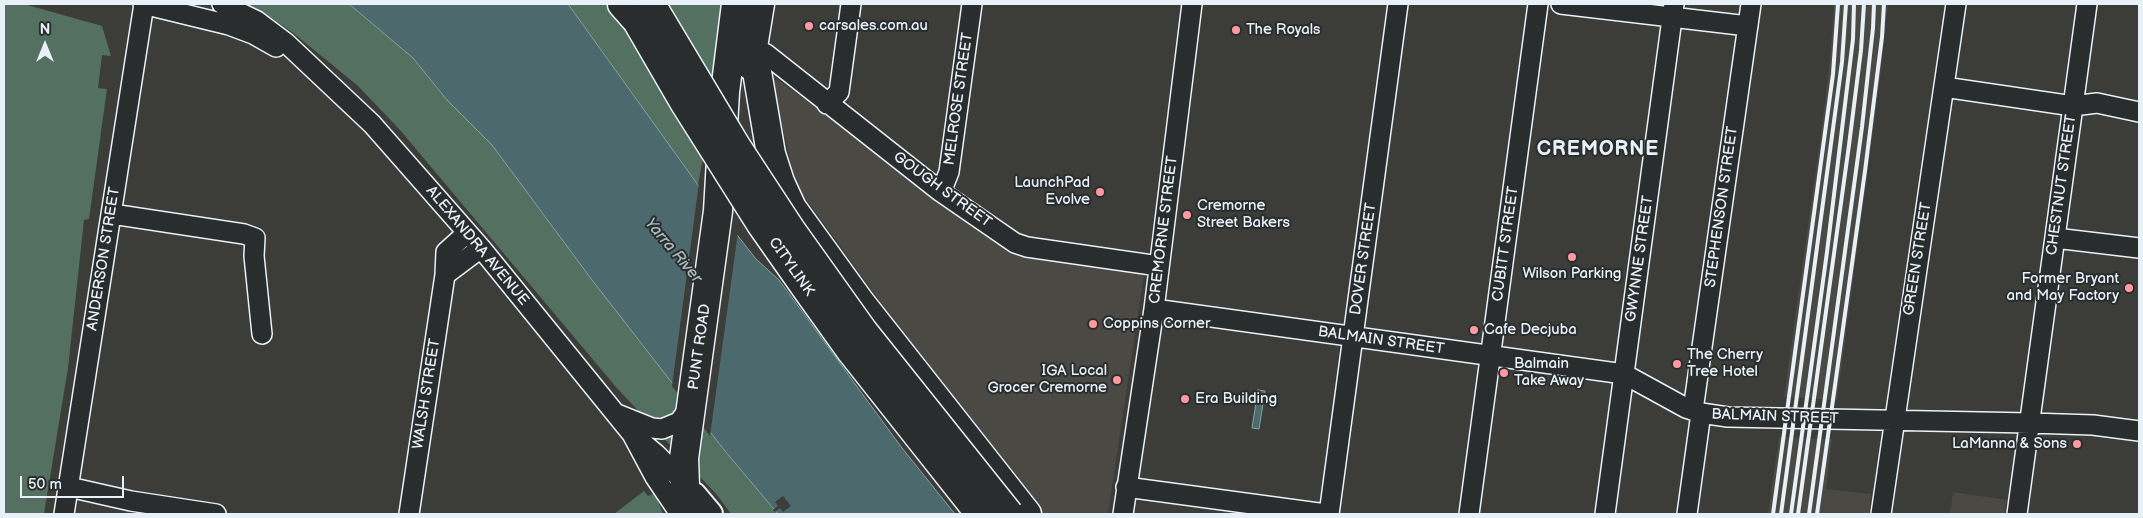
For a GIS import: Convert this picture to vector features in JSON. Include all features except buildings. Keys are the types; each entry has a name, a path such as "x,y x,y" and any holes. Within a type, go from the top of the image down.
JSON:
{"highway":[{"name":"PUNT ROAD","path":"720,197 725,92 736,4"},
{"name":"PUNT ROAD","path":"692,506 685,434 693,396 720,197 753,48 760,4"},
{"path":"634,8 736,146 791,230 863,331 1009,514"},
{"name":"CITYLINK","path":"634,8 684,102 761,224 857,358 980,514"},
{"path":"753,48 771,154 780,182 792,208 854,295 1027,514"}],"street":[{"name":"ALEXANDRA AVENUE","path":"143,4 229,25 263,40 312,68"},
{"name":"ANDERSON STREET","path":"67,500 143,4"},
{"name":"ALEXANDRA AVENUE","path":"222,4 257,21 287,44 372,124 481,248 616,414 632,434 655,477 692,506"},
{"path":"827,104 838,92 851,4"},
{"name":"MELROSE STREET","path":"941,192 950,172 972,4"},
{"name":"CREMORNE STREET","path":"1122,514 1154,309 1192,4"},
{"name":"DOVER STREET","path":"1328,514 1354,338 1398,4"},
{"name":"CUBITT STREET","path":"1468,514 1538,4"},
{"path":"1561,4 1673,10 1748,26"},
{"name":"STEPHENSON STREET","path":"1687,514 1697,412 1751,4"},
{"name":"GREEN STREET","path":"1881,514 1956,4"},
{"name":"CHESTNUT STREET","path":"2017,514 2087,4"},
{"name":"GWYNNE STREET","path":"1605,514 1619,402 1624,390 1624,374 1673,10"},
{"name":"GOUGH STREET","path":"753,48 766,54 941,192 1015,243 1027,247 1159,266"},
{"path":"1944,87 2073,106 2097,103 2139,112"},
{"path":"112,214 244,234 255,238 254,256 262,334"},
{"name":"WALSH STREET","path":"409,514 445,275 446,252 467,232"},
{"path":"2055,238 2139,248"},
{"path":"445,275 481,248"},
{"name":"BALMAIN STREET","path":"1154,309 1489,357 1624,374 1666,398 1697,412 1728,417 2093,425 2139,431"},
{"path":"616,414 658,429 670,427 685,434"},
{"name":"ALEXANDRA AVENUE","path":"632,434 656,454 692,506"},
{"path":"1126,486 1328,514"},
{"path":"67,500 131,501 216,514"}],"shaded area":[{"path":"1834,4 1888,4 1881,71 1837,400 1784,397 1821,134 1830,60"},
{"path":"777,79 1014,253 1144,274 1108,514 1039,514 946,393 796,185 772,82"},
{"path":"1779,437 1832,439 1826,489 1871,494 1869,514 1768,514"},
{"path":"1953,492 2007,500 2004,514 1950,514"}],"green space":[{"path":"4,4 24,4 102,26 111,56 102,55 98,88 107,89 89,219 84,220 68,368 44,514 4,514"},
{"path":"245,4 349,4 413,58 447,100 492,145 725,451 778,514 731,514 717,495 616,387 400,130 358,86 292,32 264,13"},
{"path":"568,4 729,4 698,185"},
{"path":"644,491 648,496 655,493 663,514 614,514"}],"water":[{"name":"Yarra River","path":"349,4 568,4 698,185 756,259 779,280 902,448 955,514 778,514 725,451 592,280 492,145 447,100 413,58"},
{"path":"1258,390 1265,391 1259,429 1252,428"}],"pier":[{"path":"699,183 738,232 710,436 672,386"},
{"path":"776,274 781,279 890,427 874,407"},
{"path":"783,496 791,506 783,512 780,508 775,512 773,510 778,506 775,502"}],"railway":[{"path":"1773,514 1833,74 1838,4"},
{"path":"1781,514 1842,62 1846,4"},
{"path":"1791,514 1827,252 1853,39 1854,4"},
{"path":"1798,514 1849,145 1861,50 1864,4"},
{"path":"1809,514 1862,127 1874,4"},
{"path":"1817,514 1865,171 1882,37 1884,4"}],"place":[{"name":"carsales.com.au","path":"809,26"},
{"name":"The Royals","path":"1236,30"},
{"name":"LaunchPad Evolve","path":"1100,192"},
{"name":"Cremorne Street Bakers","path":"1187,215"},
{"name":"Wilson Parking","path":"1572,257"},
{"name":"Former Bryant and May Factory","path":"2129,288"},
{"name":"Coppins Corner","path":"1093,324"},
{"name":"Cafe Decjuba","path":"1474,330"},
{"name":"The Cherry Tree Hotel","path":"1677,364"},
{"name":"Balmain Take Away","path":"1504,373"},
{"name":"IGA Local Grocer Cremorne","path":"1117,380"},
{"name":"Era Building","path":"1185,399"},
{"name":"LaManna & Sons","path":"2077,444"}],"district":[{"name":"CREMORNE","path":"1598,150"}]}
